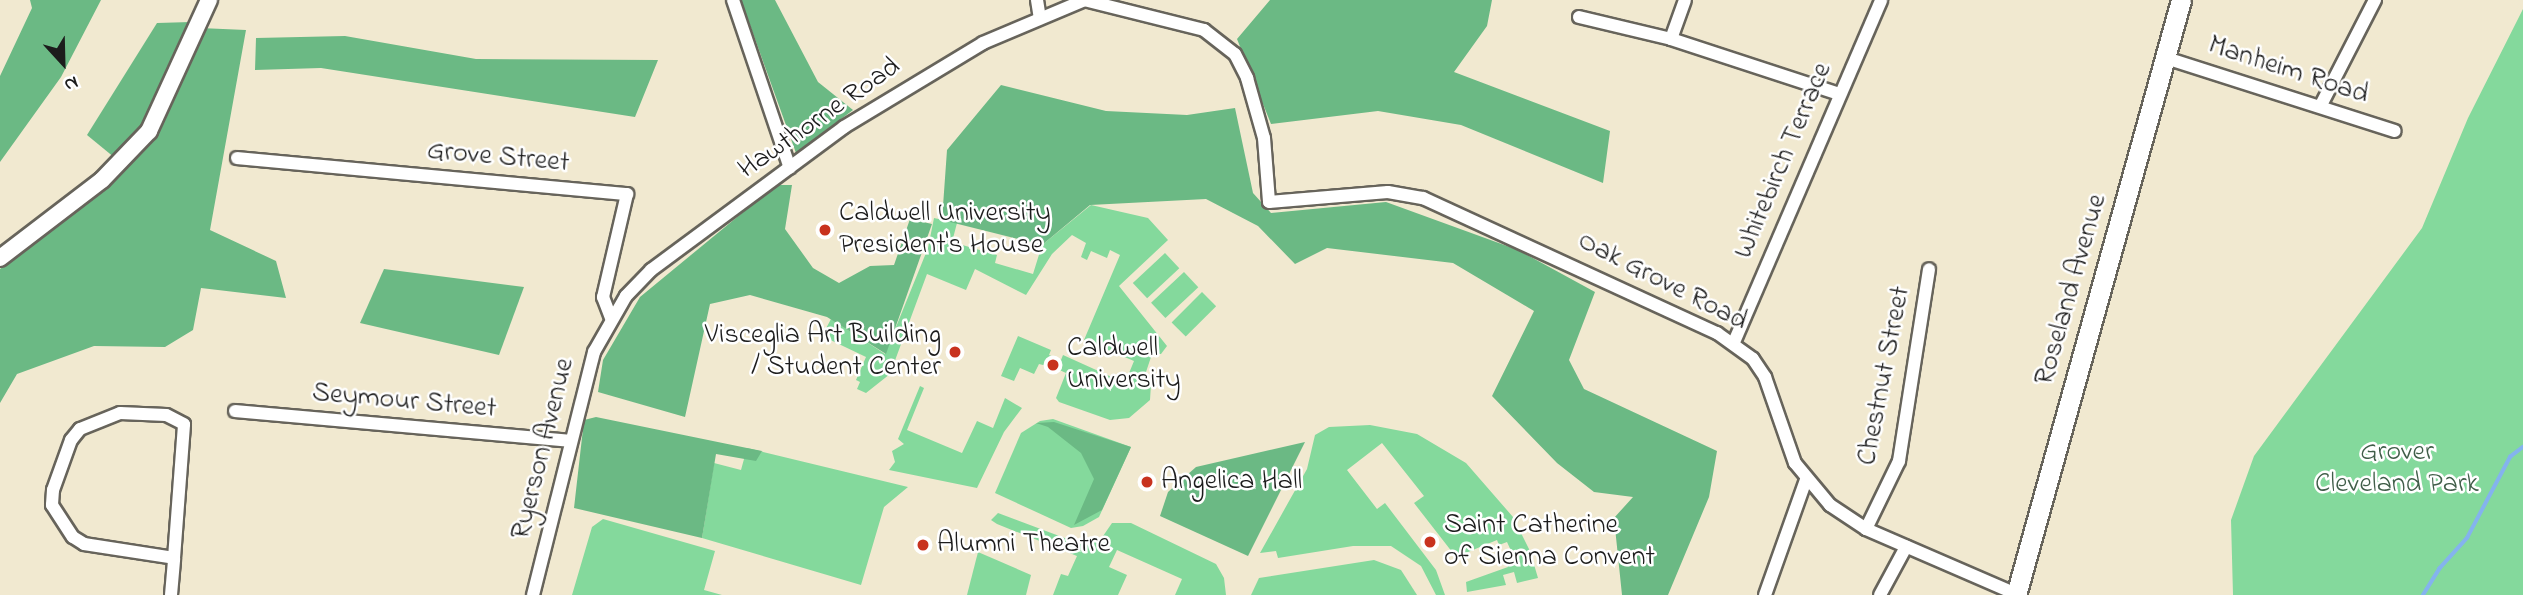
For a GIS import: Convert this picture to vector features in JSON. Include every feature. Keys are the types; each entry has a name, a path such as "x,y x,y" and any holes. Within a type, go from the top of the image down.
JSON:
{"main road":[{"name":"Roseland Avenue","path":"2016,595 2181,0"}],"street":[{"path":"0,258 102,180 149,131 209,0"},
{"path":"733,0 790,168"},
{"path":"1037,0 1040,18"},
{"name":"Hawthorne Road","path":"611,318 651,270 790,168 933,70 1040,18 1084,0"},
{"name":"Oak Grove Road","path":"1084,0 1204,30 1235,54 1247,78 1264,138 1269,202 1388,192 1423,198 1734,342 1765,377 1795,463 1806,480 1830,505 1866,529 2016,595"},
{"path":"1671,39 1685,0"},
{"name":"Whitebirch Terrace","path":"1734,342 1881,0"},
{"path":"2321,105 2375,0"},
{"path":"1579,17 1671,39 1839,94"},
{"name":"Manheim Road","path":"2166,58 2321,105 2395,131"},
{"name":"Grove Street","path":"237,158 627,194 603,297 611,318"},
{"name":"Chestnut Street","path":"1866,529 1899,461 1929,269"},
{"name":"Ryerson Avenue","path":"533,595 569,441 594,352 611,318"},
{"name":"Seymour Street","path":"235,411 569,441"},
{"path":"171,595 174,558 184,424 166,415 120,413 80,429 71,440 53,490 52,505 59,516 84,544 174,558"},
{"path":"1765,595 1806,480"},
{"path":"1880,595 1906,547"}],"green space":[{"path":"30,0 101,0 61,77 0,162 0,76 32,8"},
{"path":"741,0 775,0 818,82 853,110 796,153"},
{"path":"1270,0 1492,0 1487,26 1454,72 1610,131 1603,183 1461,125 1378,111 1271,124 1237,39"},
{"name":"Grover Cleveland Park","path":"2523,9 2523,595 2233,595 2231,520 2254,456 2422,228 2468,118"},
{"path":"191,22 143,125 115,158 87,135 157,23"},
{"path":"200,28 246,30 210,230 276,261 286,298 201,288 193,330 165,347 94,346 17,374 0,403 0,269 107,186 155,132"},
{"path":"345,36 476,59 658,60 635,117 321,68 255,70 256,38"},
{"path":"1001,85 1106,111 1187,115 1235,108 1253,193 1271,213 1386,202 1518,250 1595,292 1569,360 1584,389 1717,451 1709,497 1668,595 1622,595 1614,518 1633,497 1594,492 1557,463 1492,396 1534,311 1453,263 1327,248 1295,264 1258,226 1206,199 1090,205 1042,245 942,220 947,150"},
{"path":"776,185 792,185 785,229 813,268 839,283 870,266 894,265 910,219 932,224 886,354 827,317 750,295 710,304 685,417 598,392 603,360 640,297"},
{"path":"1091,205 1148,218 1168,240 1119,286 1167,346 1161,354 1152,354 1143,381 1151,384 1150,400 1129,418 1110,420 1059,402 1056,398 1066,373 1055,368 1039,364 1034,374 1020,368 1014,381 1001,376 1018,336 1051,350 1049,355 1061,360 1063,355 1125,383 1134,361 1084,340 1120,255 1110,250 1107,258 1091,251 1087,260 1081,257 1086,243 1072,235 1052,254 1026,295 975,269 966,290 927,274 890,374 866,393 857,389 860,382 856,380 866,357 822,336 831,319 885,354 928,248 934,218 957,223 952,242 997,255 995,263 1033,274 1042,245"},
{"path":"1165,253 1179,268 1147,298 1133,283"},
{"path":"384,269 524,287 499,355 360,323"},
{"path":"1184,272 1198,287 1165,318 1151,303"},
{"path":"1202,292 1216,306 1186,337 1172,322"},
{"path":"920,386 924,388 907,430 962,453 977,421 993,428 1005,398 1022,408 1004,432 977,488 889,470 895,462 892,451 904,444 898,439"},
{"path":"596,417 762,451 756,461 716,454 702,538 574,508 584,420"},
{"path":"1053,419 1131,447 1099,517 1083,526 1071,528 995,493 1021,433 1040,421"},
{"path":"1054,422 1131,447 1102,510 1074,525 1094,479 1081,453 1048,427 1036,423"},
{"path":"1370,425 1417,434 1466,463 1513,517 1530,551 1538,578 1517,583 1514,572 1503,575 1506,585 1467,592 1466,582 1508,567 1504,557 1512,553 1507,542 1499,545 1497,540 1456,557 1414,503 1424,496 1382,443 1347,470 1377,509 1385,503 1436,570 1445,595 1436,595 1421,566 1391,546 1353,546 1278,558 1276,551 1260,553 1307,469 1315,435 1329,427"},
{"path":"1305,442 1248,556 1160,516 1168,492 1196,467"},
{"path":"747,448 908,487 884,507 861,585 702,538 714,463 741,470"},
{"path":"998,513 1086,546 1101,539 1112,523 1131,523 1216,564 1224,578 1226,595 1175,595 1182,579 1117,550 1109,567 1127,575 1118,595 1053,595 1061,574 1068,576 1077,556 997,524 991,520"},
{"path":"603,519 715,551 704,590 722,595 572,595 592,527"},
{"path":"978,552 1031,575 1026,595 967,595"},
{"path":"1374,560 1401,570 1417,595 1251,595 1259,578"}],"waterway":[{"path":"2423,595 2439,569 2467,538 2510,457 2523,447"}],"place":[{"name":"Caldwell University President's House","path":"825,230"},
{"name":"Visceglia Art Building / Student Center","path":"955,352"},
{"name":"Caldwell University","path":"1053,365"},
{"name":"Angelica Hall","path":"1147,482"},
{"name":"Saint Catherine of Sienna Convent","path":"1430,542"},
{"name":"Alumni Theatre","path":"923,545"}]}
